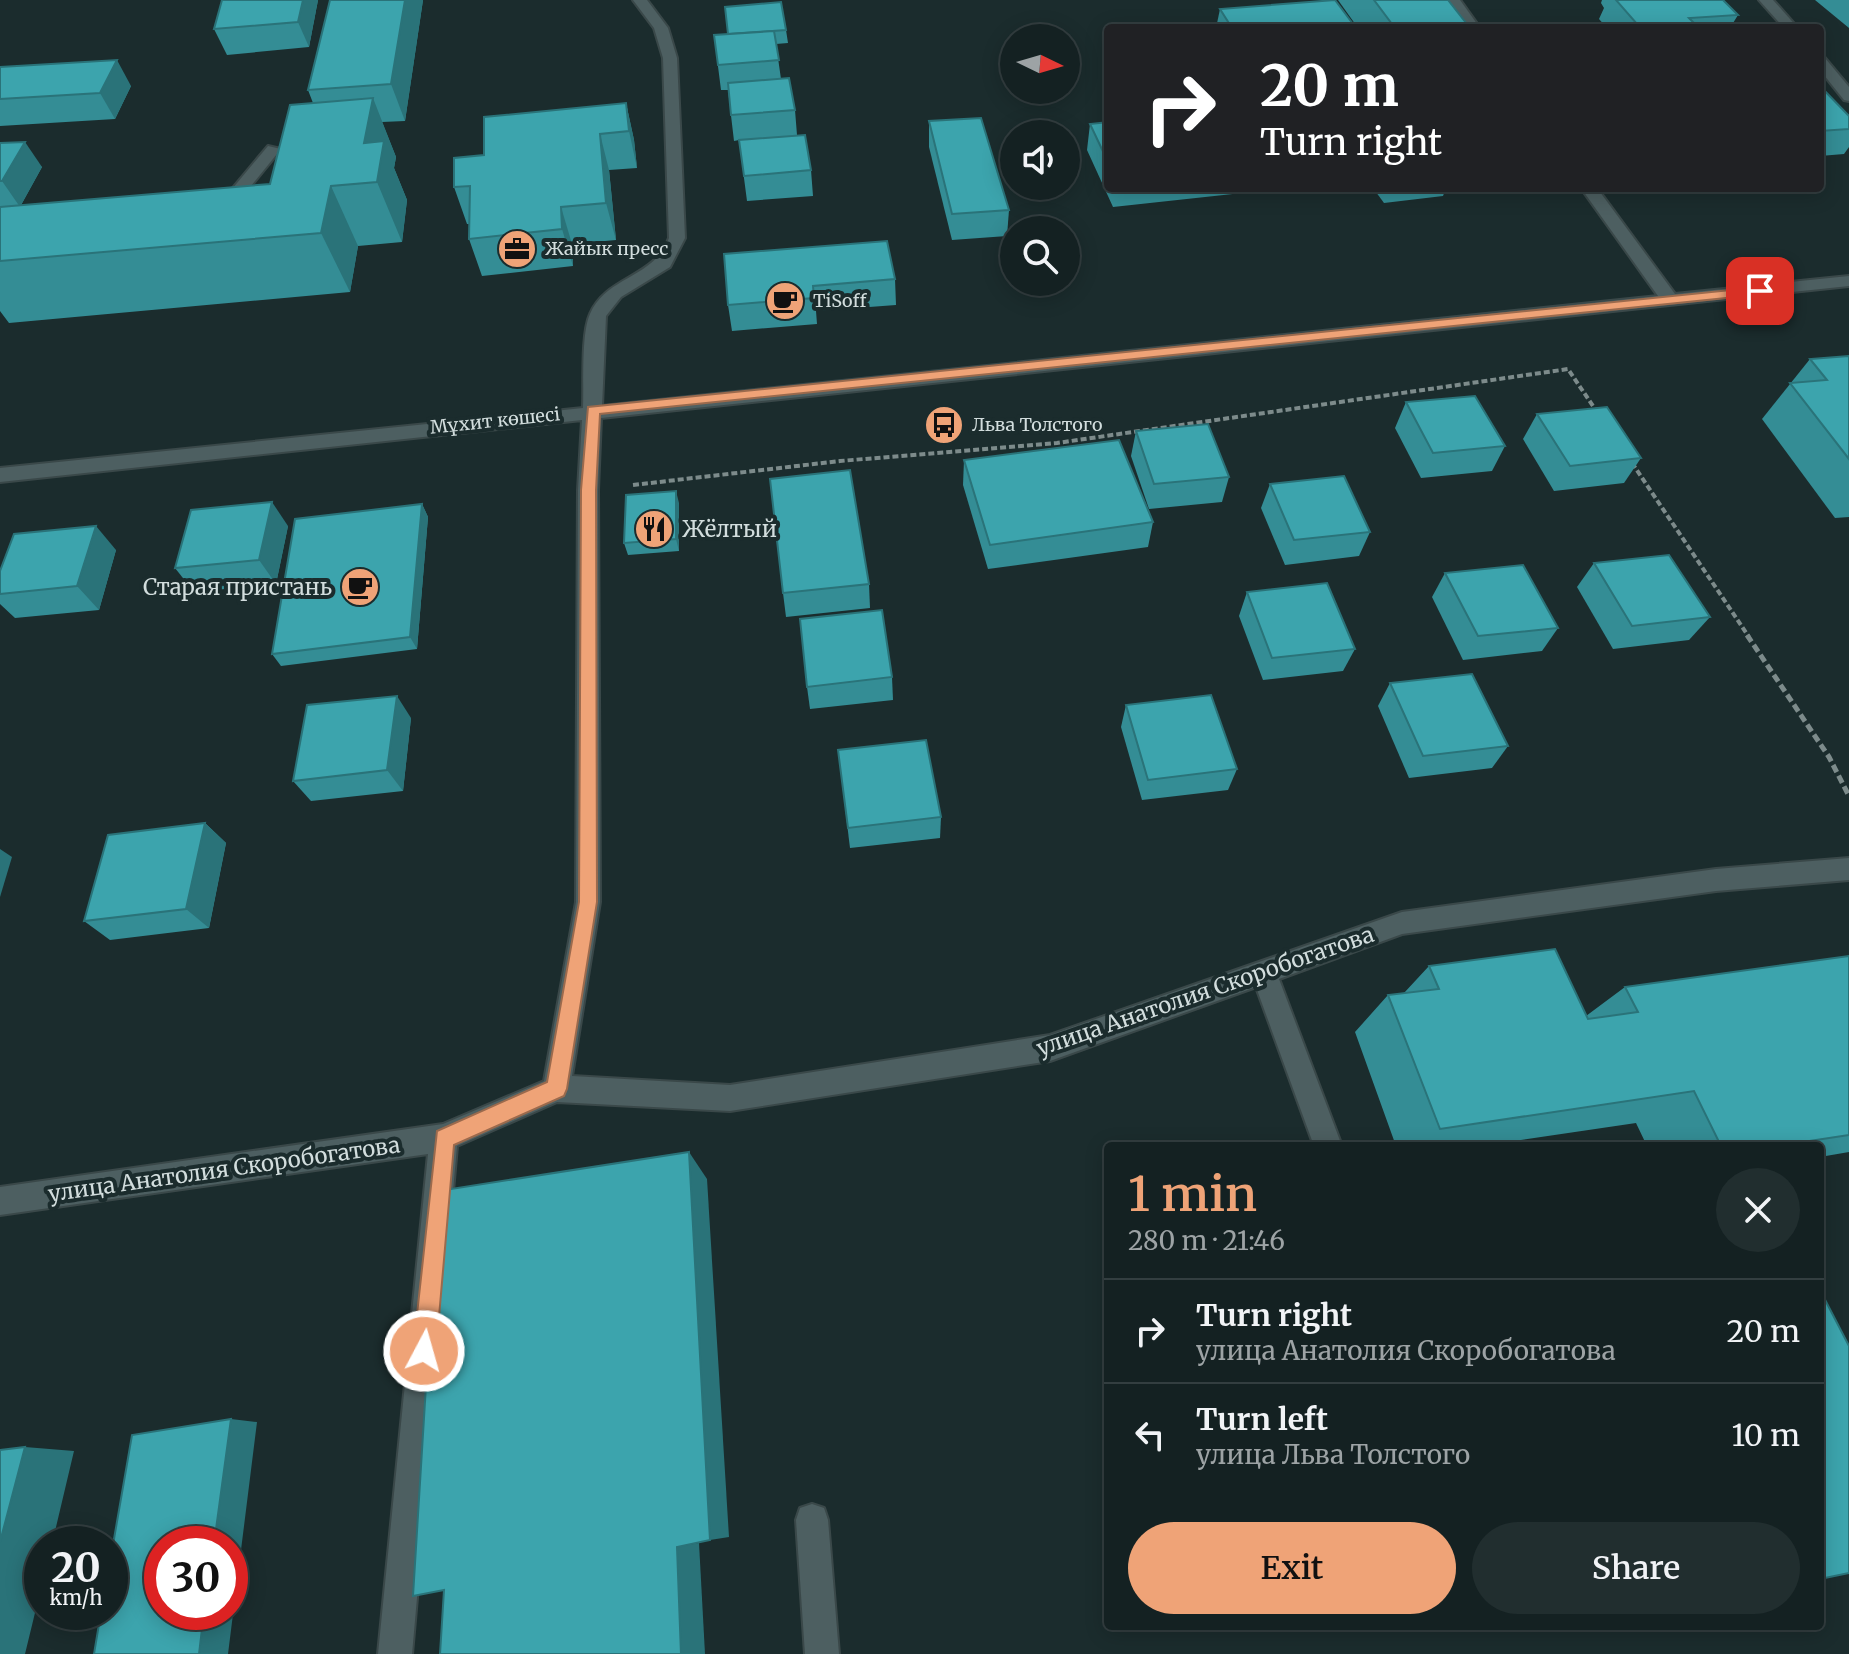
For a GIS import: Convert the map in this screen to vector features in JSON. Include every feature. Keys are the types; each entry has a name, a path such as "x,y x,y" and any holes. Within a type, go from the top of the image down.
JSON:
{"street":[{"path":"556,1089 588,902 588,490 597,316 603,302 614,291 662,268 675,252 677,238 670,58 661,28 640,0"},
{"path":"1453,0 1470,24"},
{"path":"1766,0 1787,24"},
{"path":"1824,66 1849,97"},
{"path":"198,211 227,205 273,149"},
{"path":"1592,192 1671,301"},
{"name":"Мұхит көшесі","path":"0,475 593,410 1849,281"},
{"name":"улица Анатолия Скоробогатова","path":"0,1201 444,1138 556,1089 730,1098 1050,1048 1402,923 1716,880 1849,869"},
{"path":"1264,974 1327,1142"},
{"path":"395,1654 444,1138"},
{"path":"812,1520 822,1654"}],"path":[{"path":"588,490 840,461 1057,443 1568,369 1603,421"},
{"path":"1629,460 1829,757 1849,796"}],"building":[{"path":"222,0 303,0 298,22 214,29"},
{"path":"330,0 405,0 391,84 308,90"},
{"path":"1335,0 1353,24 1229,24 1220,9"},
{"path":"1374,0 1448,0 1467,24 1392,24"},
{"path":"1616,0 1723,0 1738,15 1689,18 1695,24 1637,24"},
{"path":"781,2 786,30 728,34 725,7"},
{"path":"774,31 779,60 718,65 714,35"},
{"path":"117,60 100,93 0,99 0,67"},
{"path":"789,78 795,110 731,115 728,83"},
{"path":"1824,90 1849,116 1849,129 1824,131"},
{"path":"373,98 364,143 384,141 377,182 331,186 321,233 0,261 0,207 270,184 290,105"},
{"path":"626,103 629,131 600,134 606,203 561,207 562,229 469,239 470,186 454,187 454,158 484,155 484,117"},
{"path":"981,118 1000,180 1000,200 1006,200 1009,210 952,214 929,121"},
{"path":"1104,122 1104,154 1090,124"},
{"path":"805,135 811,170 744,176 739,140"},
{"path":"25,142 2,181 0,181 0,143"},
{"path":"887,241 895,279 813,286 814,298 728,305 724,254"},
{"path":"1849,356 1849,459 1790,383 1827,380 1810,359"},
{"path":"1475,396 1505,446 1433,453 1406,402"},
{"path":"1607,407 1641,458 1570,466 1537,414"},
{"path":"1208,424 1229,477 1154,484 1136,431"},
{"path":"1119,440 1153,522 990,545 964,460"},
{"path":"850,470 869,584 783,593 770,479"},
{"path":"1344,476 1370,532 1294,540 1270,484"},
{"name":"Жёлтый","path":"676,491 676,539 624,543 626,495"},
{"path":"272,502 259,560 175,568 191,510"},
{"path":"422,504 410,637 272,654 295,519"},
{"path":"96,526 77,586 0,594 0,571 14,534"},
{"path":"1669,555 1710,617 1632,626 1594,563"},
{"path":"1523,565 1558,628 1478,636 1445,573"},
{"path":"1327,583 1355,649 1272,658 1247,592"},
{"path":"882,610 892,677 807,687 800,619"},
{"path":"1472,674 1508,746 1423,756 1390,683"},
{"path":"1211,695 1237,769 1148,780 1126,705"},
{"path":"397,696 387,770 293,781 307,705"},
{"path":"926,740 941,817 848,828 838,750"},
{"path":"205,823 186,909 84,921 108,835"},
{"path":"1555,949 1588,1019 1638,1012 1625,987 1849,956 1849,1135 1803,1142 1719,1142 1694,1091 1440,1129 1388,995 1439,989 1429,966"},
{"path":"689,1152 710,1540 677,1547 681,1654 440,1654 444,1590 413,1596 438,1191"},
{"path":"1824,1298 1849,1346 1849,1573 1824,1578"},
{"path":"231,1419 216,1526 144,1526 144,1630 202,1630 199,1654 94,1654 98,1630 128,1630 128,1526 116,1526 132,1435"},
{"path":"25,1447 0,1542 0,1450"}],"place":[{"name":"Жайык пресс","path":"517,249"},
{"name":"TiSoff","path":"785,301"},
{"name":"Льва Толстого","path":"944,425"},
{"name":"Жёлтый","path":"654,529"},
{"name":"Старая пристань","path":"360,587"}],"route":[{"path":"424,1351 444,1138 556,1089 567,1031 588,902 588,490 593,410 1760,291"}]}
